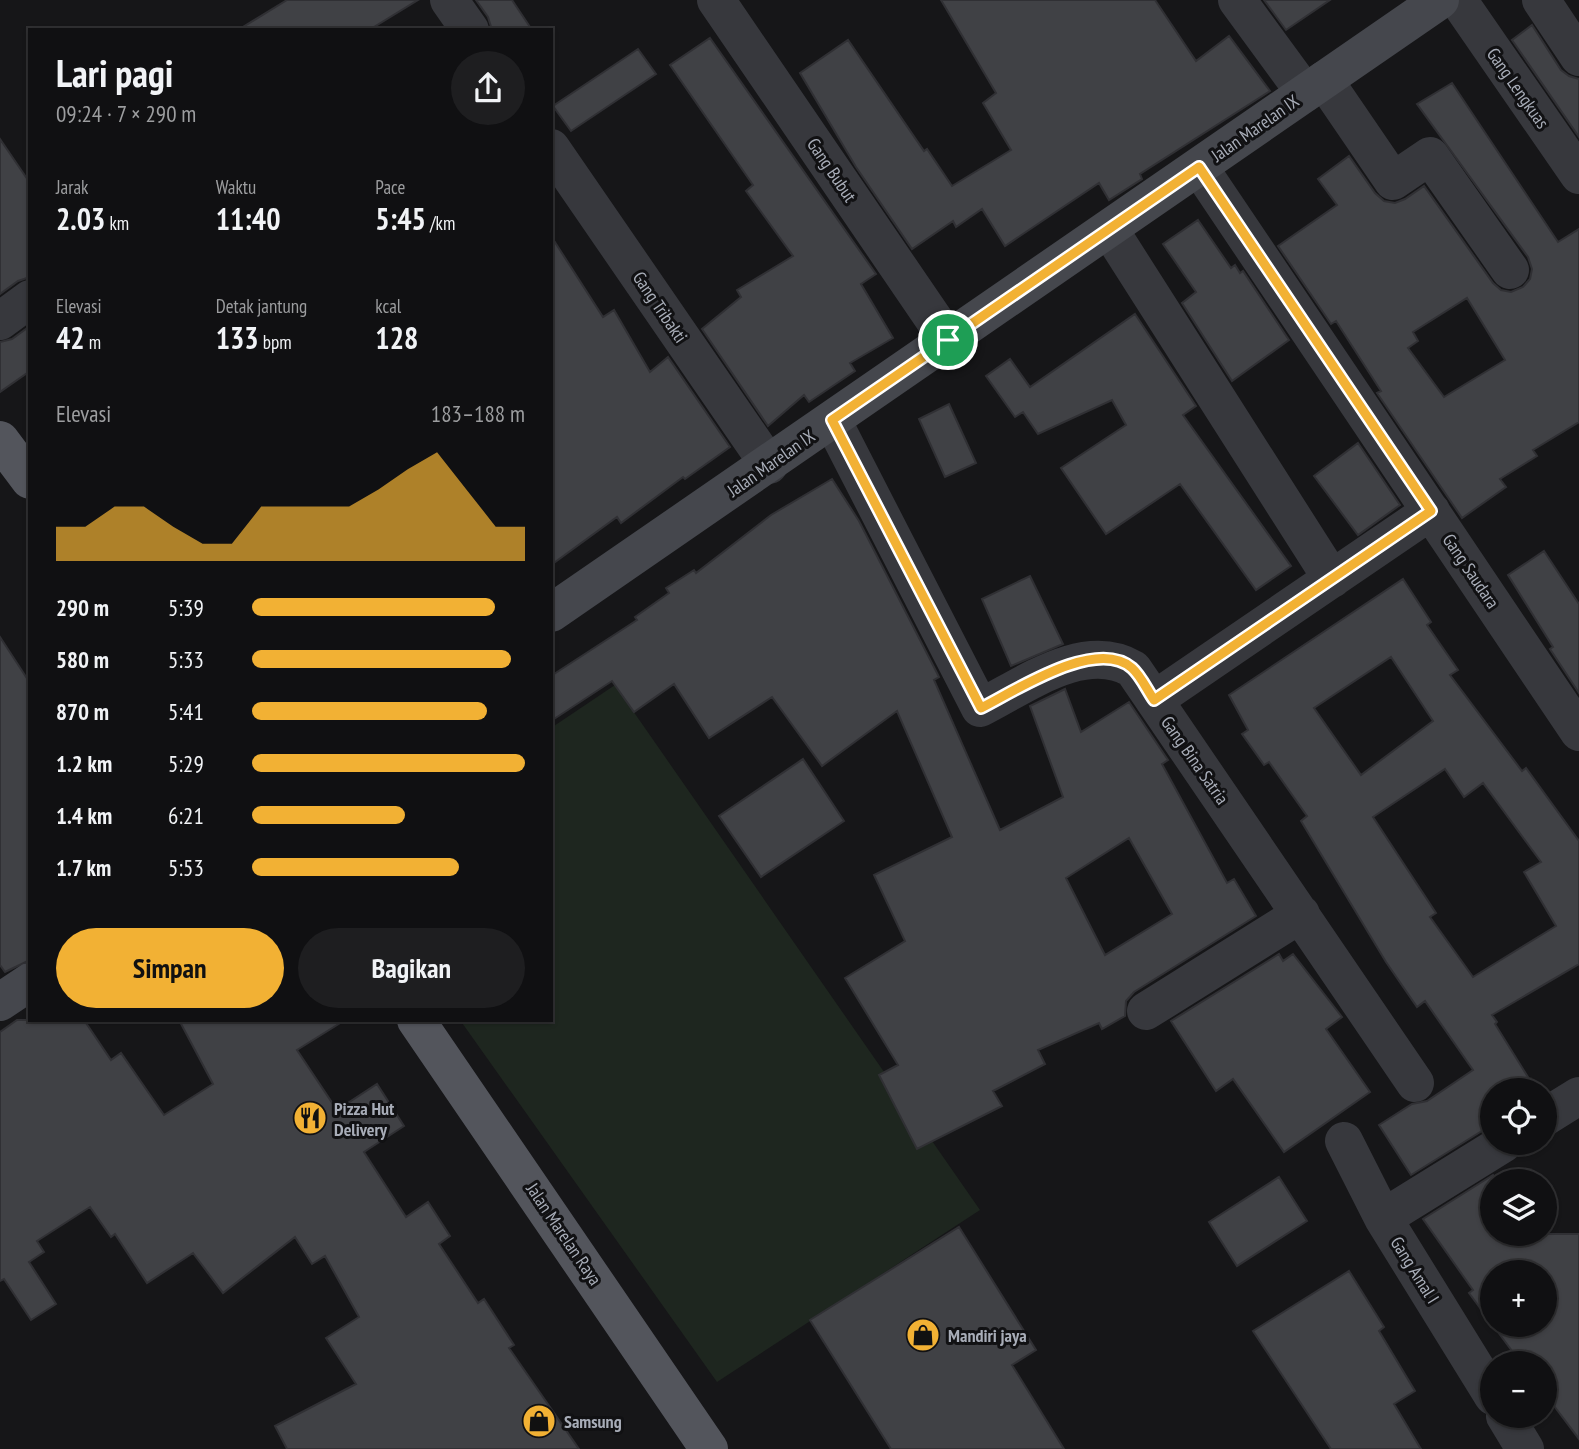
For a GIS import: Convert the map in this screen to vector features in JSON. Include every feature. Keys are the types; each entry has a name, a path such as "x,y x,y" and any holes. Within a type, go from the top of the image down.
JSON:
{"main road":[{"name":"Jalan Marelan IX","path":"553,613 1440,0"},
{"path":"0,440 28,477"},
{"path":"0,1002 28,983"},
{"name":"Jalan Marelan Raya","path":"421,1025 709,1449"}],"street":[{"path":"449,0 469,28"},
{"name":"Gang Bubut","path":"716,0 948,340"},
{"path":"1237,0 1315,86 1393,181 1430,156 1510,270"},
{"name":"Gang Lengkuas","path":"1458,0 1579,175"},
{"path":"1541,0 1579,57"},
{"name":"Gang Tribakti","path":"553,152 769,465"},
{"name":"Gang Saudara","path":"1199,167 1579,732"},
{"path":"1109,229 1332,579"},
{"path":"0,321 28,300"},
{"name":"Gang Bina Satria","path":"832,420 981,708 1080,661 1117,659 1133,668 1415,1083"},
{"path":"1154,700 1431,511"},
{"path":"1146,1011 1301,914"},
{"path":"1557,1110 1579,1096"},
{"name":"Gang Amal I","path":"1345,1141 1383,1218 1480,1375"},
{"path":"1383,1218 1485,1155"},
{"path":"1512,1428 1525,1449"}],"shaded area":[{"path":"615,685 980,1210 717,1382 461,1022 553,1022 553,727"}],"building":[{"path":"287,0 418,0 372,28 241,28"},
{"path":"476,0 512,0 531,28 491,28 488,17"},
{"path":"941,0 1155,0 1196,61 1229,36 1270,91 1140,174 1142,179 1109,200 1099,183 1005,246 982,209 956,227 953,221 912,249 856,167 800,73 848,40 924,151 927,149 952,186 1011,150 983,103 996,93"},
{"path":"1264,0 1330,0 1286,30"},
{"path":"1532,25 1561,70 1579,79 1579,137 1512,40"},
{"path":"710,38 876,274 861,284 893,338 850,363 855,371 809,402 804,395 768,426 702,329 741,297 737,290 793,256 746,191 753,185 670,65"},
{"path":"638,49 656,74 571,131 553,106"},
{"path":"1452,83 1558,242 1579,229 1579,422 1533,450 1537,456 1500,479 1506,487 1462,518 1377,393 1381,391 1336,321 1331,324 1278,246 1337,205 1318,179 1349,156 1375,193 1384,201 1395,203 1424,186 1493,283 1501,290 1511,292 1523,287 1530,279 1532,269 1528,257 1417,104","holes":["1467,298 1505,360 1444,397 1408,348 1418,341 1413,332"]},
{"path":"0,139 28,180 28,278 18,281 0,294"},
{"path":"1198,220 1231,268 1235,265 1240,273 1243,271 1289,340 1232,381 1182,303 1196,292 1163,244"},
{"path":"553,239 603,317 614,310 650,372 668,357 730,447 685,479 683,477 621,523 617,517 553,564"},
{"path":"1135,314 1196,406 1183,415 1291,566 1256,590 1180,484 1106,534 1061,468 1126,425 1112,400 1038,434 1023,412 1015,417 986,376 1010,359 1030,387"},
{"path":"28,327 28,372 0,392 0,342 12,339"},
{"path":"949,404 976,463 945,477 919,419"},
{"path":"1358,443 1400,505 1358,535 1314,476"},
{"path":"832,479 859,521 939,677 934,680 1000,830 1063,797 1030,706 1065,689 1081,732 1129,702 1168,760 1162,764 1227,883 1234,879 1256,916 1134,992 1126,1001 1125,1016 1102,1029 1099,1023 1038,1050 1045,1064 993,1091 1002,1106 917,1149 879,1075 898,1065 845,978 905,941 874,875 952,837 897,711 822,766 772,697 709,738 674,684 634,712 612,681 553,720 553,675 637,620 635,617 669,593 666,588 694,570 696,573 771,515","holes":["1129,838 1172,914 1105,955 1066,878"]},
{"path":"1544,551 1579,604 1579,693 1550,649 1553,647 1508,575"},
{"path":"1030,576 1063,644 1011,666 982,599"},
{"path":"1403,579 1431,622 1427,625 1458,670 1450,675 1522,771 1526,768 1579,841 1579,964 1492,1015 1529,1078 1480,1078 1480,1132 1411,1175 1379,1125 1412,1104 1427,1101 1473,1070 1425,1001 1417,1007 1386,962 1301,821 1307,816 1269,762 1264,765 1242,734 1248,730 1229,695","holes":["1391,657 1433,721 1361,775 1314,708","1445,769 1464,797 1483,783 1541,862 1524,872 1556,926 1473,977 1430,917 1436,913 1373,817"]},
{"path":"0,637 28,680 28,961 5,972 0,965"},
{"path":"803,759 844,821 761,877 719,816"},
{"path":"1279,954 1283,961 1293,954 1342,1017 1326,1029 1370,1092 1284,1152 1233,1079 1216,1091 1171,1021"},
{"path":"17,1020 85,1022 111,1060 121,1053 164,1115 213,1084 180,1022 342,1022 297,1050 337,1110 377,1084 404,1126 364,1152 406,1217 428,1202 450,1236 439,1244 478,1303 484,1299 514,1345 509,1348 579,1449 287,1449 275,1426 356,1384 326,1338 359,1317 325,1256 312,1264 295,1237 223,1293 193,1253 147,1283 115,1234 111,1237 90,1207 37,1241 44,1252 29,1262 56,1304 31,1320 4,1279 0,1281 0,1032"},
{"path":"1279,1177 1307,1221 1237,1266 1209,1222"},
{"path":"1480,1183 1480,1246 1557,1246 1557,1234 1579,1234 1579,1439 1557,1410 1557,1351 1512,1351 1502,1337 1557,1337 1557,1260 1480,1260 1480,1308 1469,1293 1473,1290 1423,1219"},
{"name":"Mandiri jaya","path":"959,1227 1036,1350 1012,1365 1064,1449 891,1449 810,1320"},
{"path":"1349,1271 1384,1327 1379,1331 1415,1391 1394,1404 1421,1449 1331,1449 1253,1331"}],"place":[{"name":"Pizza Hut Delivery","path":"310,1118"},
{"name":"Mandiri jaya","path":"923,1335"},
{"name":"Samsung","path":"539,1421"}],"route":[{"path":"1199,167 1431,511 1154,700 1133,668 1117,659 1102,659 1080,661 1055,671 981,708 832,420 948,340 1199,167"}]}
